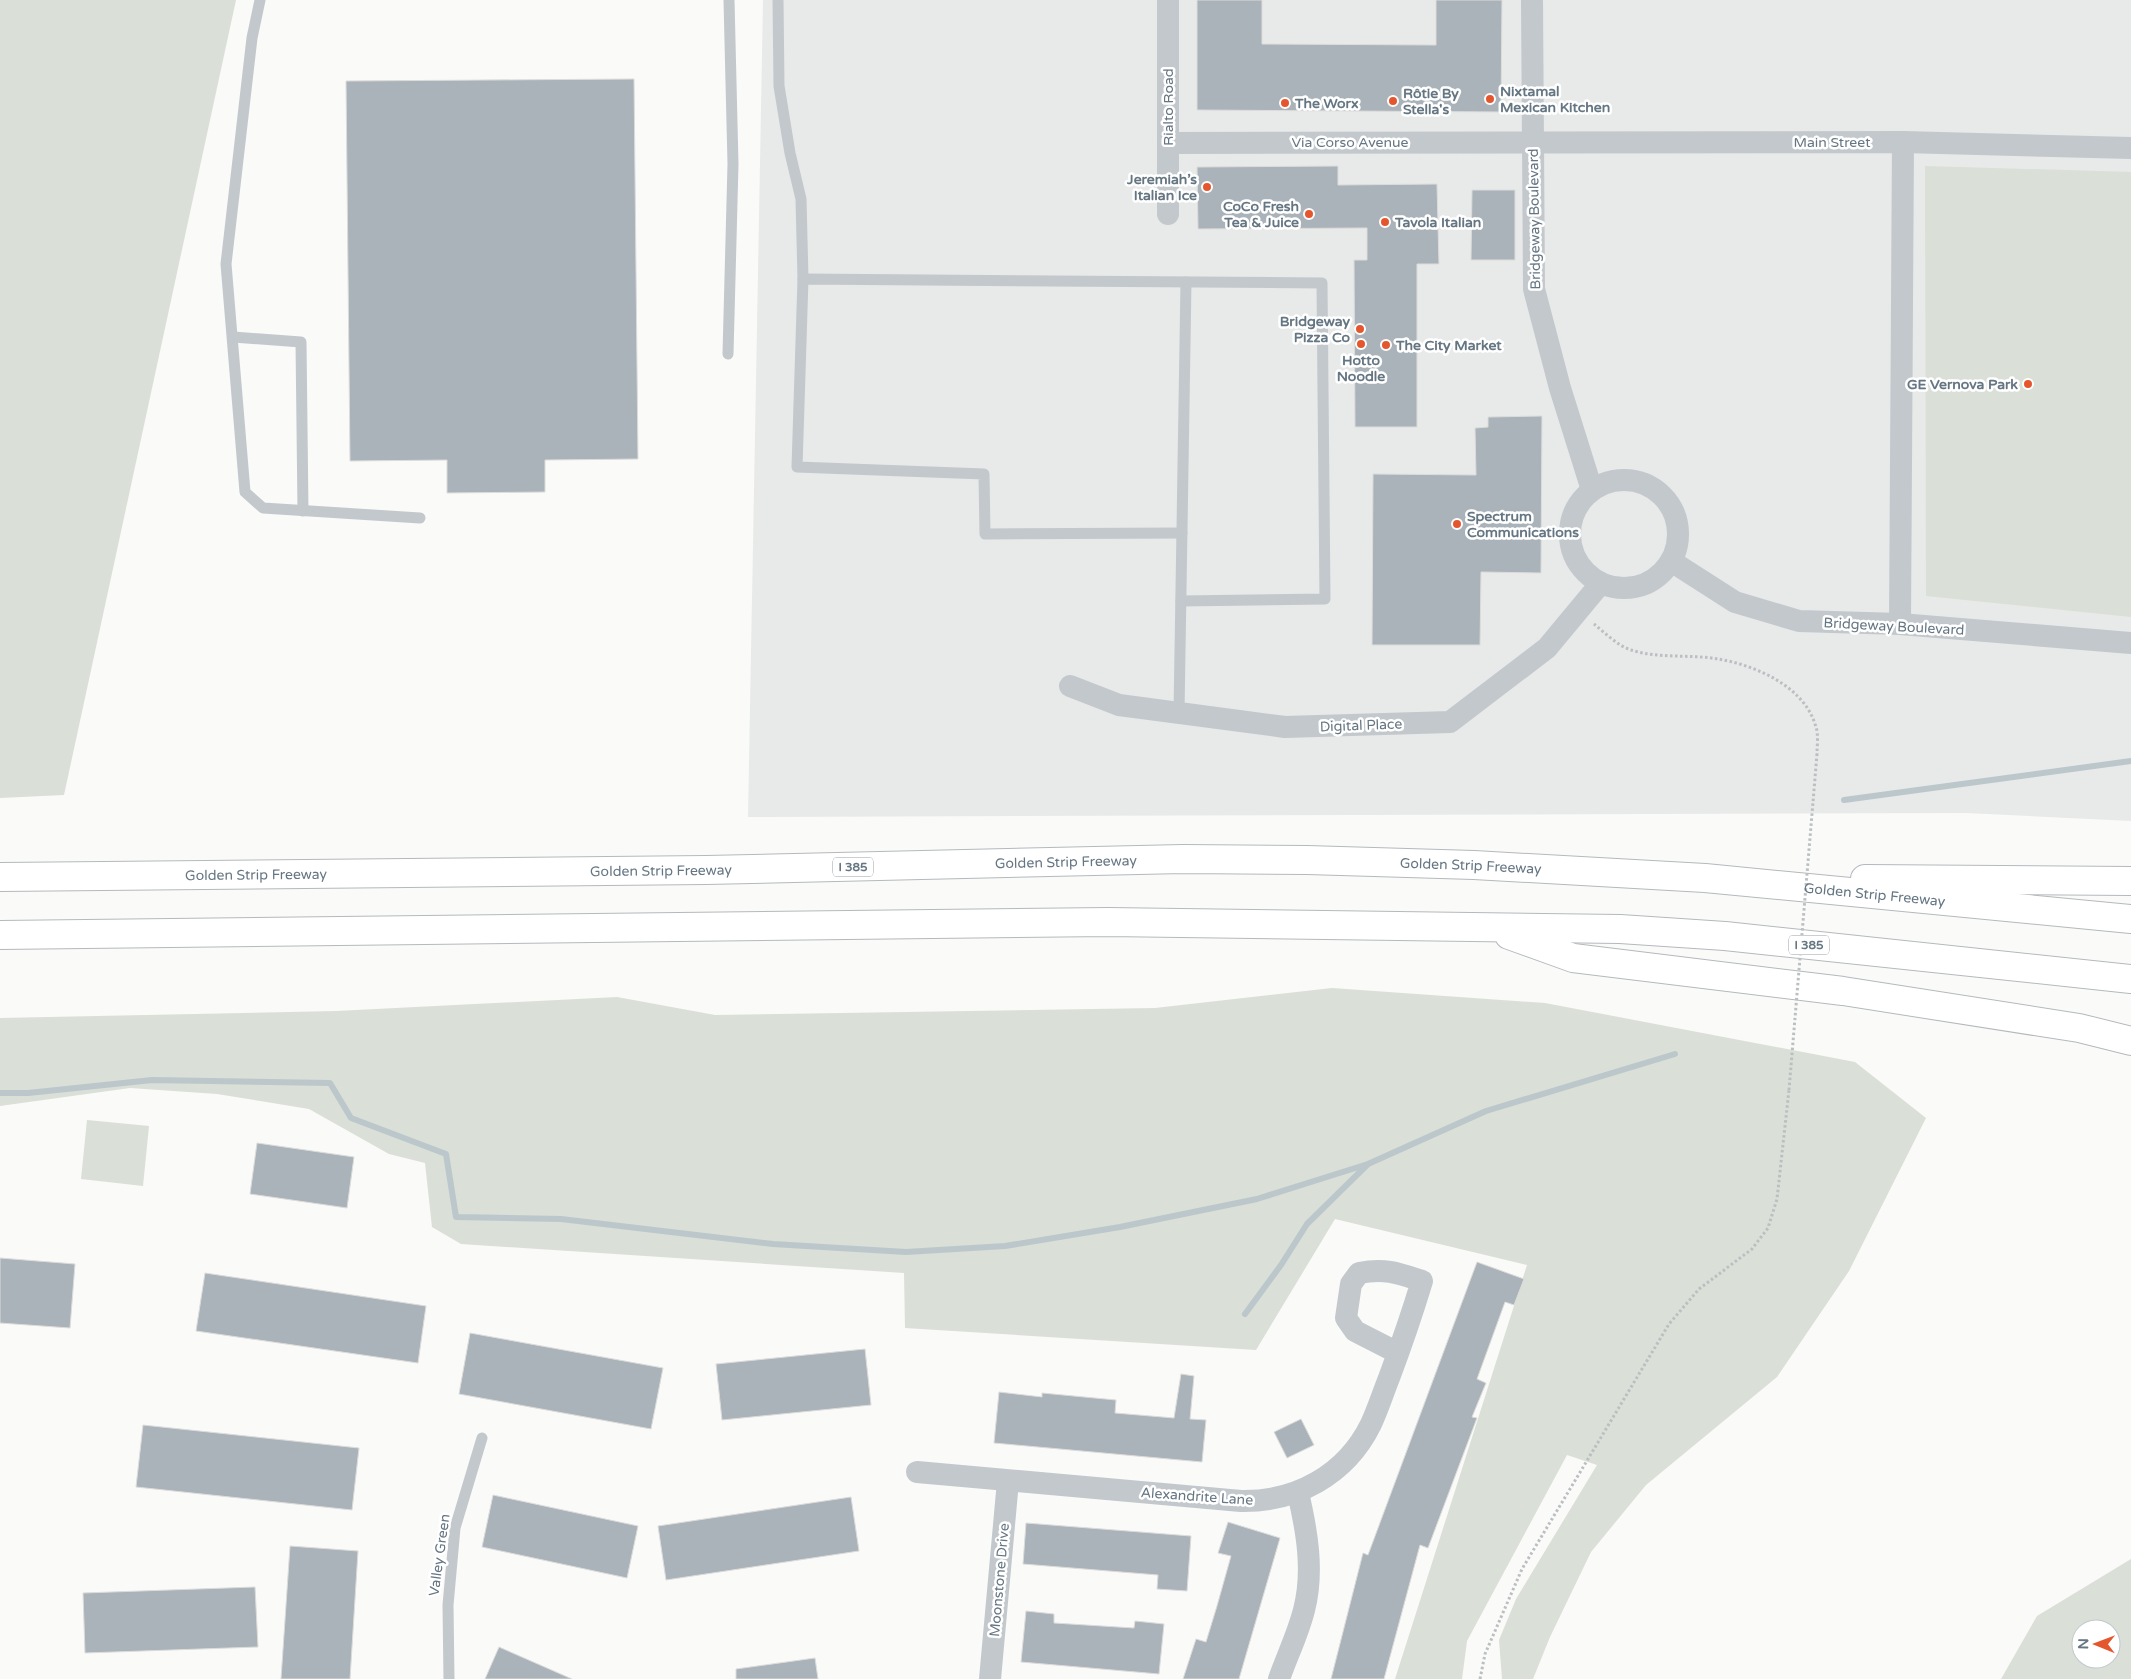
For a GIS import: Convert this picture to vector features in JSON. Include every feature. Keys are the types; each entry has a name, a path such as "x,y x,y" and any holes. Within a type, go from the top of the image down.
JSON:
{"highway":[{"name":"Golden Strip Freeway","path":"0,877 706,870 1202,859 1307,860 1474,865 1705,878 2131,920"},
{"path":"1705,878 2131,881"},
{"name":"I 385","path":"0,935 1108,922 1620,929 1725,936 2131,979"},
{"path":"1487,927 1573,958 1843,991 2079,1028 2131,1041"}],"street":[{"name":"Rialto Road","path":"1168,0 1168,214"},
{"name":"Bridgeway Boulevard","path":"1532,0 1534,289 1560,388 1592,490"},
{"name":"Via Corso Avenue","path":"1168,143 1532,141"},
{"name":"Main Street","path":"1532,141 1903,142 2131,148"},
{"path":"1900,624 1903,142"},
{"path":"1626,480 1645,483 1660,493 1672,508 1678,525 1678,543 1671,561 1662,574 1640,586 1616,588 1600,583 1586,572 1575,557 1570,539 1572,521 1579,504 1592,490 1608,482 1626,480"},
{"name":"Bridgeway Boulevard","path":"1671,561 1735,602 1799,621 1900,624 2131,643"},
{"name":"Digital Place","path":"1070,686 1119,705 1285,727 1450,722 1547,648 1600,583"},
{"name":"Alexandrite Lane","path":"917,1472 1259,1501 1298,1493 1328,1476 1348,1457 1370,1426 1398,1353"},
{"name":"Moonstone Drive","path":"990,1679 1008,1481"},
{"path":"1279,1679 1304,1610 1309,1579 1308,1544 1298,1493"}],"lane":[{"path":"260,0 252,38 226,264 245,492 263,508 420,518"},
{"path":"728,354 732,164 729,0"},
{"path":"778,0 779,86 790,153 801,199 803,279 797,467 984,474 985,534 1182,533"},
{"path":"803,279 1322,283 1326,599 1181,601"},
{"path":"1179,713 1186,282"},
{"path":"233,337 302,342 303,511"},
{"name":"Valley Green","path":"449,1679 448,1605 455,1528 482,1438"}],"path":[{"path":"1480,1679 1485,1654 1522,1569 1669,1324 1699,1289 1752,1249 1768,1228 1777,1199 1789,1090 1817,754 1816,724 1806,704 1784,684 1738,664 1717,658 1643,653 1629,649 1578,610"}],"shaded area":[{"path":"0,0 236,0 64,795 0,798"},
{"path":"763,0 2131,0 2131,821 1966,813 748,817"},
{"name":"GE Vernova Park","path":"1925,166 2131,172 2131,617 1926,596"},
{"path":"1332,988 1545,1003 1855,1062 1926,1118 1849,1271 1777,1377 1646,1485 1591,1552 1550,1637 1533,1679 1502,1679 1499,1640 1516,1599 1597,1465 1567,1455 1467,1641 1462,1679 1395,1679 1527,1265 1335,1219 1256,1350 905,1328 904,1273 461,1244 432,1227 425,1163 389,1154 309,1109 217,1094 130,1088 0,1106 0,1018 336,1011 617,997 715,1015 1155,1008"},
{"path":"87,1120 149,1126 143,1186 81,1179"},
{"path":"2131,1559 2131,1679 2001,1679 2037,1616"}],"building":[{"path":"1197,0 1262,0 1262,44 1436,45 1436,0 1502,0 1501,112 1197,110"},
{"path":"634,79 638,459 545,460 545,492 447,493 447,460 350,461 346,81"},
{"name":"The City Market","path":"1338,166 1338,185 1437,184 1439,264 1417,264 1417,427 1355,427 1354,260 1367,260 1367,228 1198,229 1197,167"},
{"path":"1472,190 1515,190 1515,260 1471,260"},
{"name":"Spectrum Communications","path":"1542,416 1541,573 1481,572 1480,645 1372,645 1373,474 1476,475 1475,428 1488,427 1488,417"},
{"path":"257,1143 354,1157 347,1208 250,1194"},
{"path":"0,1258 75,1264 70,1328 0,1323"},
{"path":"1477,1262 1524,1279 1514,1305 1505,1302 1477,1379 1486,1383 1472,1417 1477,1418 1428,1548 1420,1545 1384,1679 1331,1679 1363,1553 1368,1555"},
{"path":"205,1273 426,1306 418,1363 196,1331"},
{"path":"470,1333 663,1368 651,1429 459,1394"},
{"path":"865,1349 871,1405 722,1420 716,1364"},
{"path":"1181,1374 1194,1376 1190,1419 1206,1420 1202,1462 994,1443 999,1392 1042,1397 1042,1393 1116,1400 1115,1413 1174,1418"},
{"path":"1301,1419 1314,1445 1287,1458 1274,1432"},
{"path":"143,1425 359,1448 352,1510 136,1487"},
{"path":"493,1495 638,1526 627,1578 482,1547"},
{"path":"851,1497 859,1551 666,1580 658,1526"},
{"path":"1228,1522 1280,1538 1239,1679 1183,1679 1196,1639 1206,1642 1217,1606 1231,1556 1218,1553"},
{"path":"1026,1523 1191,1536 1187,1591 1157,1589 1158,1575 1023,1564"},
{"path":"290,1546 358,1551 350,1679 281,1679"},
{"path":"255,1587 258,1647 85,1653 83,1593"},
{"path":"1026,1611 1054,1614 1054,1623 1134,1628 1135,1621 1164,1624 1159,1674 1021,1662"},
{"path":"499,1647 572,1679 485,1679"},
{"path":"815,1658 818,1679 736,1679 736,1669"}],"waterway":[{"path":"1844,800 2131,761"},
{"path":"0,1093 28,1093 152,1080 330,1083 351,1118 446,1154 456,1217 561,1219 773,1244 906,1252 1005,1246 1120,1227 1257,1199 1368,1164 1486,1111 1675,1054"},
{"path":"1245,1314 1281,1265 1307,1224 1367,1165"}],"place":[{"name":"Nixtamal Mexican Kitchen","path":"1490,99"},
{"name":"Rôtie By Stella's","path":"1393,101"},
{"name":"The Worx","path":"1285,103"},
{"name":"Jeremiah’s Italian Ice","path":"1207,187"},
{"name":"CoCo Fresh Tea & Juice","path":"1309,214"},
{"name":"Tavola Italian","path":"1385,222"},
{"name":"Bridgeway Pizza Co","path":"1360,329"},
{"name":"Hotto Noodle","path":"1361,344"},
{"name":"The City Market","path":"1386,345"},
{"name":"GE Vernova Park","path":"2028,384"},
{"name":"Spectrum Communications","path":"1457,524"}]}
